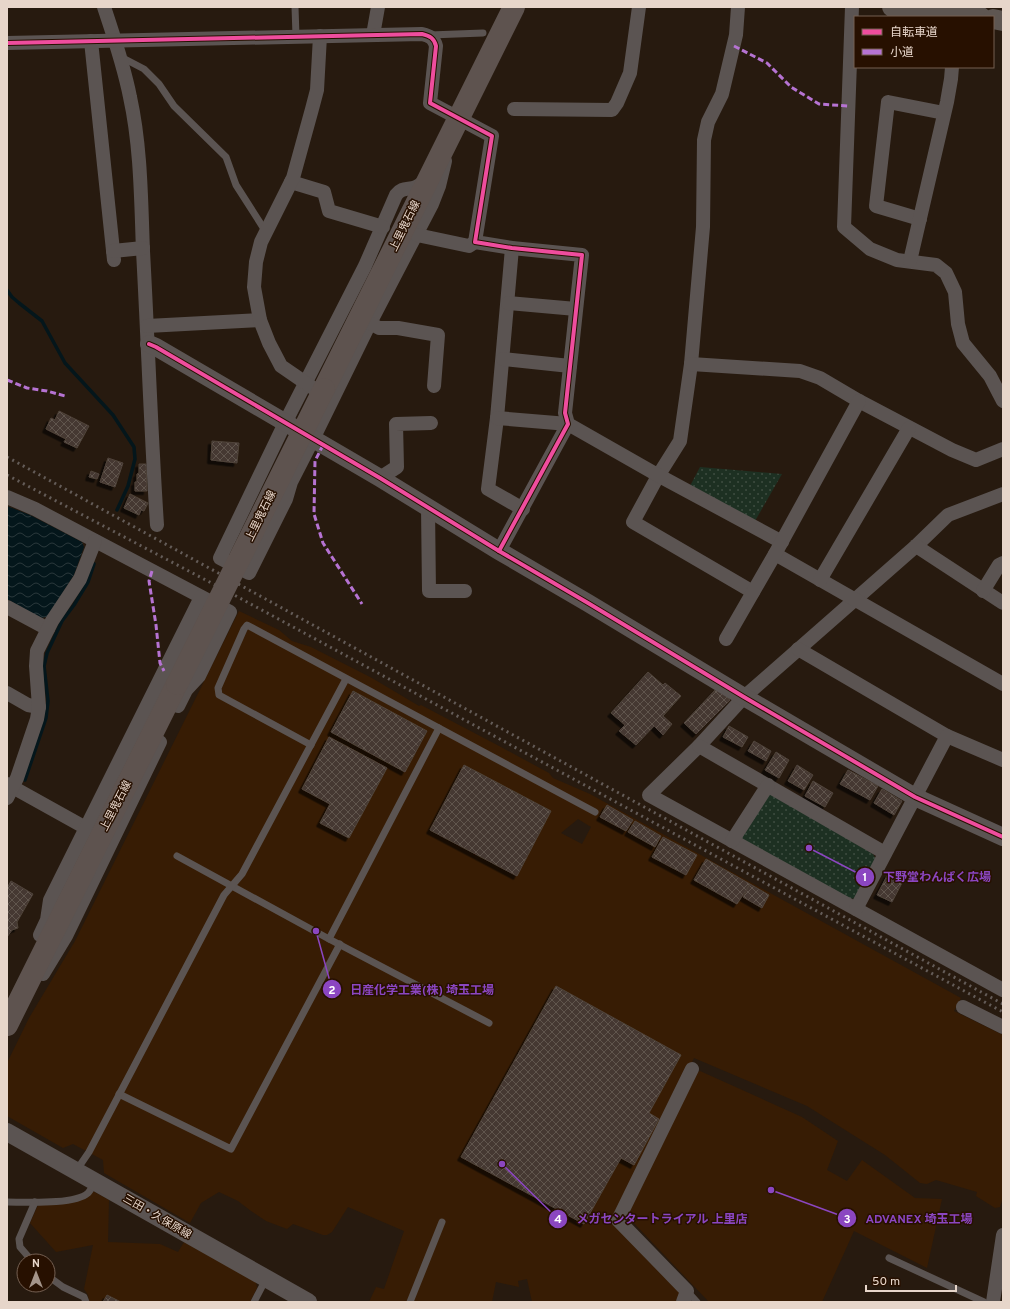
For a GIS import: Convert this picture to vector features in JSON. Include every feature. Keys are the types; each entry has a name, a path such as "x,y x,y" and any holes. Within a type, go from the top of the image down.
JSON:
{"main road":[{"name":"上里鬼石線","path":"7,1025 321,391 514,7"},
{"path":"892,7 973,16"}],"street":[{"path":"104,7 121,57 135,124 149,344 152,444 157,525"},
{"path":"374,35 378,7"},
{"path":"514,109 612,110 617,103 630,73 639,7"},
{"path":"738,7 736,35 722,94 708,122 704,140 703,227 691,364 680,441 658,476 633,522 753,592"},
{"path":"852,7 844,227 870,249 897,260 936,265 946,273 956,292 958,324 963,343 990,376 1003,401"},
{"path":"7,43 296,36 429,35 434,40 436,46 430,103 455,125 492,136 475,242"},
{"path":"320,36 317,90 291,182 261,242 256,262 254,288 260,320 269,343 281,366 321,391"},
{"path":"91,41 114,255 143,248"},
{"path":"910,261 944,113 952,68"},
{"path":"920,219 876,206 888,102 944,113"},
{"path":"428,180 415,187 403,189 396,195 365,266 321,391 313,439 290,482 286,499 249,573 220,558 285,423 321,391 370,323 432,204 439,186 455,125"},
{"path":"291,182 324,192 328,211 383,227"},
{"path":"417,235 469,246 475,242 512,248 582,255 565,413 568,424 499,551"},
{"path":"512,248 508,304 488,489 523,509"},
{"path":"508,304 576,309"},
{"path":"147,326 260,320"},
{"path":"370,323 379,328 398,328 438,335 434,386"},
{"path":"149,344 380,478 499,551 588,602 744,697 915,797 1003,837"},
{"path":"502,359 570,366"},
{"path":"691,364 800,371 820,378 909,428 976,460 1003,449"},
{"path":"726,639 779,548 859,401"},
{"path":"496,418 568,424 779,548 820,580 1003,684"},
{"path":"380,478 397,467 396,424 431,423"},
{"path":"820,580 909,428"},
{"path":"1003,494 948,515 916,546 744,697 699,746 649,795 1003,990"},
{"path":"7,497 34,509 230,612 197,679 186,690 66,936 44,973 25,989"},
{"path":"428,508 429,591 465,591"},
{"path":"86,828 9,790 37,719 39,707 36,666 37,652 48,629 80,579 94,541"},
{"path":"916,546 1003,603"},
{"path":"984,591 1000,565 1003,563"},
{"path":"25,989 25,970 48,920 50,900 201,597"},
{"path":"7,607 48,629"},
{"path":"798,649 947,736 1003,760"},
{"path":"7,694 28,705 39,707"},
{"path":"856,909 947,736"},
{"path":"699,746 885,853"},
{"path":"732,840 768,785"},
{"path":"963,1007 1003,1027"},
{"path":"685,1296 618,1220 692,1069"},
{"name":"三田・久保原線","path":"7,1132 308,1302"},
{"path":"993,1302 1003,1236"}],"lane":[{"path":"295,7 296,36"},
{"path":"429,35 483,32"},
{"path":"121,57 144,69 159,84 174,106 226,157 236,185 266,232"},
{"path":"311,745 219,695 218,688 247,625 330,668 346,679 595,812"},
{"path":"75,1171 89,1152 224,895 242,874 346,679"},
{"path":"329,939 439,728"},
{"path":"178,856 329,939 489,1023"},
{"path":"119,1094 231,1149 340,944"},
{"path":"7,1202 71,1200 81,1197 89,1192 95,1182"},
{"path":"25,1253 20,1247 19,1239 35,1202"},
{"path":"410,1302 442,1222"},
{"path":"890,1258 984,1302"},
{"path":"254,1302 267,1279"},
{"path":"56,1282 84,1297 86,1302"},
{"path":"685,1296 697,1302"}],"shaded area":[{"path":"239,611 279,630 292,641 311,647 372,678 419,706 421,705 549,773 553,778 590,794 961,998 954,1011 1003,1035 1003,1198 1000,1207 995,1208 976,1196 977,1192 936,1180 927,1184 920,1183 885,1155 807,1106 694,1058 614,1220 682,1293 679,1302 532,1302 527,1279 518,1281 519,1287 496,1282 492,1302 369,1302 376,1287 384,1289 404,1231 348,1207 332,1232 327,1235 323,1235 293,1224 287,1229 266,1221 238,1201 219,1192 201,1203 190,1223 104,1173 103,1160 73,1144 63,1148 7,1116 7,1063 29,1018 75,941","holes":["578,819 591,827 582,844 561,833"]},
{"path":"700,1071 802,1117 838,1141 827,1170 847,1181 862,1160 915,1198 942,1199 927,1268 854,1231 822,1302 709,1302 629,1218 628,1211 696,1073"},
{"path":"93,1191 109,1200 108,1242 160,1244 178,1252 184,1242 256,1282 257,1288 250,1302 89,1302 88,1295 84,1289 93,1245 56,1252 30,1223 38,1205"}],"green space":[{"path":"700,467 782,474 755,521 690,486"},
{"path":"772,793 873,854 877,861 857,898 849,899 743,842 741,834 766,794"}],"water":[{"path":"7,506 30,515 82,542 84,547 74,575 47,617 41,618 7,599"}],"building":[{"path":"59,411 89,426 77,448 64,442 66,439 46,429 51,418 55,420"},
{"path":"212,441 239,443 237,463 211,460"},
{"path":"108,458 123,463 115,487 100,482"},
{"path":"139,464 146,464 147,491 135,491 135,482 137,482 137,474 139,473"},
{"path":"91,471 99,474 97,479 89,477"},
{"path":"130,494 148,503 144,511 141,510 139,515 124,508"},
{"path":"648,672 663,685 665,683 681,696 663,716 672,724 663,735 654,726 636,745 619,731 625,725 611,713"},
{"path":"717,688 730,700 696,734 684,723"},
{"path":"353,691 427,731 405,772 331,732"},
{"path":"729,726 748,737 742,747 723,737"},
{"path":"329,737 387,768 349,838 320,823 330,804 302,789"},
{"path":"754,741 771,751 766,761 748,751"},
{"path":"776,752 789,760 779,778 765,770"},
{"path":"464,765 551,811 517,876 430,830"},
{"path":"797,765 813,775 804,790 788,781"},
{"path":"848,770 878,786 870,800 840,784"},
{"path":"813,781 833,793 825,807 805,796"},
{"path":"882,789 902,801 894,815 874,803"},
{"path":"607,805 633,820 626,831 600,817"},
{"path":"635,821 661,836 655,847 628,832"},
{"path":"663,837 697,855 686,875 652,857"},
{"path":"706,859 750,884 737,904 694,880"},
{"path":"888,874 903,881 892,902 877,895"},
{"path":"11,881 33,894 17,922 18,928 12,930 7,937 7,888"},
{"path":"750,884 769,895 762,908 743,897"},
{"path":"556,986 681,1055 649,1113 659,1119 634,1165 621,1158 584,1224 461,1157"},
{"path":"107,1295 121,1302 103,1302"}],"waterway":[{"path":"7,290 12,297 42,321 65,363 113,415 134,447 135,459 128,486 117,510"},
{"path":"25,780 46,718 48,701 44,666 47,653 62,621 88,582 94,564"}],"railway":[{"path":"7,457 1003,1004"},
{"path":"7,475 236,596 1003,1012"}],"marked path":[{"path":"734,46 767,63 791,87 819,104 848,106"},
{"path":"7,380 27,388 65,396"},
{"path":"323,445 315,461 314,514 323,543 362,604"},
{"path":"152,571 149,581 160,663 164,671"}],"cycle path":[{"path":"7,43 422,34 433,39 436,46 430,103 492,136 475,242 512,248 582,255 565,413 568,424 499,551"},
{"path":"149,344 380,478 499,551 915,797 1003,837"}],"place":[{"name":"下野堂わんぱく広場","path":"809,848"},
{"name":"日産化学工業(株) 埼玉工場","path":"316,931"},
{"name":"メガセンタートライアル 上里店","path":"502,1164"},
{"name":"ADVANEX 埼玉工場","path":"771,1190"}]}
